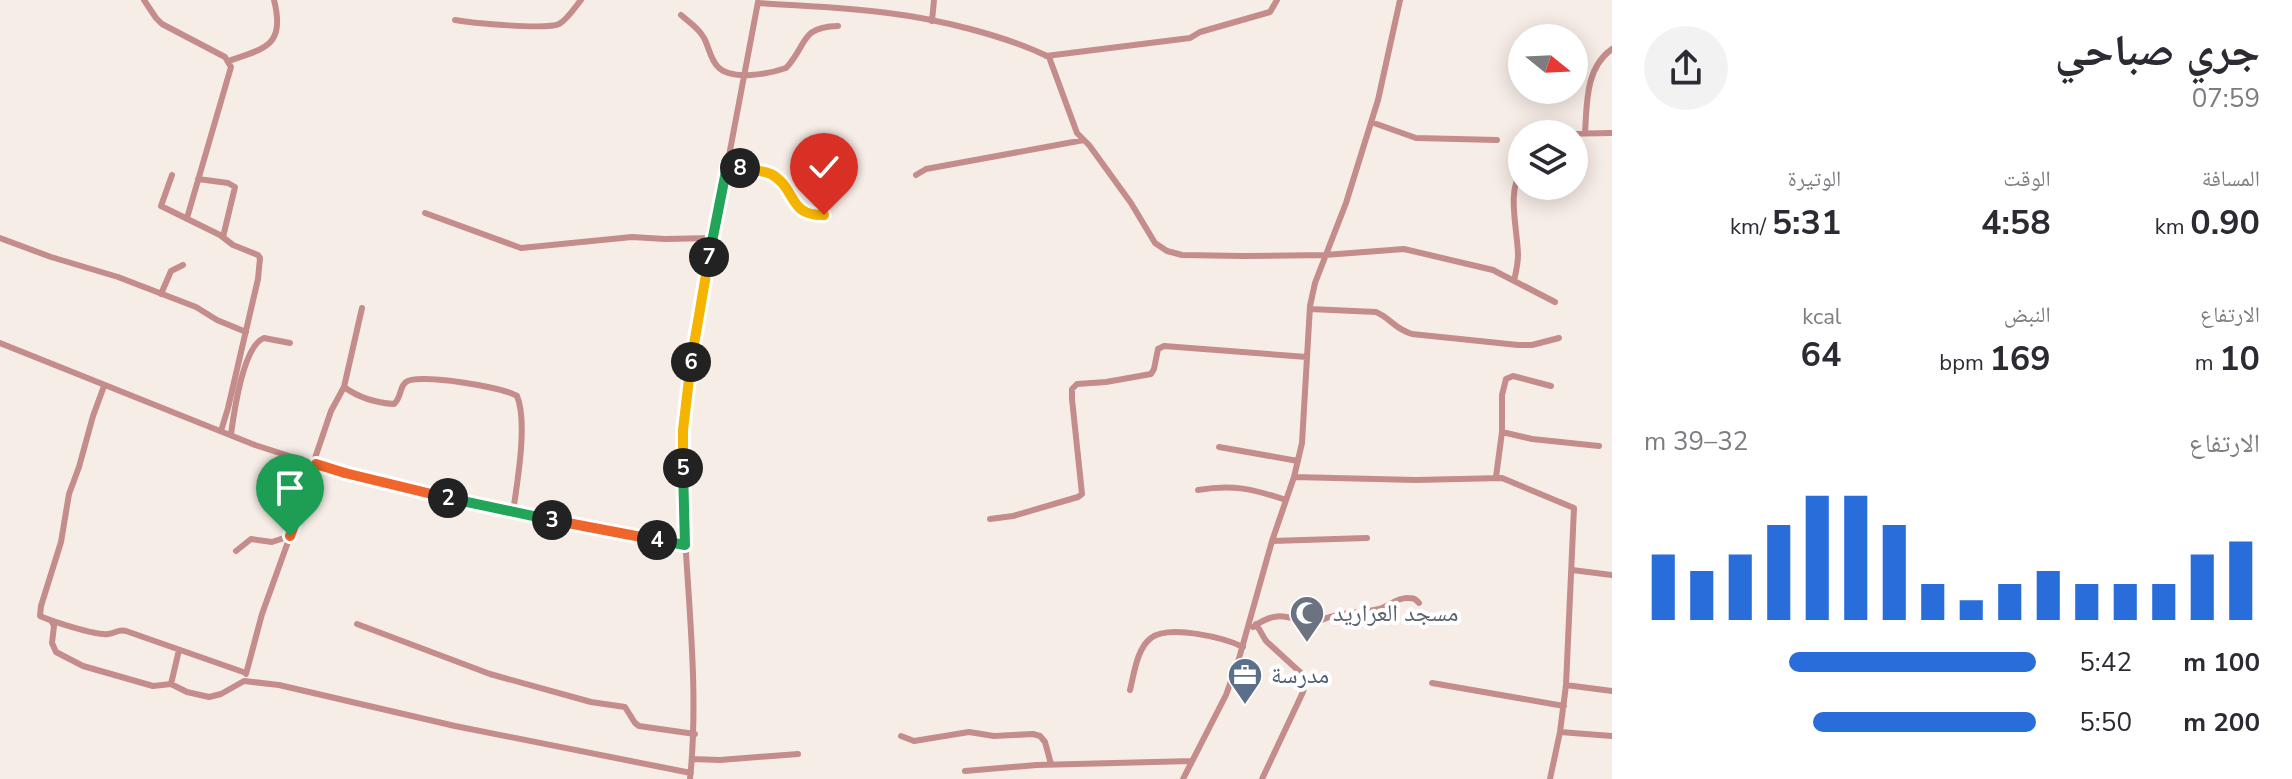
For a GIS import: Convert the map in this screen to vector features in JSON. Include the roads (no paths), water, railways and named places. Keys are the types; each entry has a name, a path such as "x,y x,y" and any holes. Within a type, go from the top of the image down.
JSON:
{"street":[{"path":"144,0 162,24 229,61 231,67 187,218"},
{"path":"229,61 269,45 277,23 274,0"},
{"path":"455,20 498,25 554,25 562,21 581,0"},
{"path":"932,21 934,0"},
{"path":"1046,56 1190,38 1200,32 1270,12 1277,0"},
{"path":"1183,779 1226,695 1294,477 1304,419 1310,309 1315,283 1346,203 1371,122 1400,0"},
{"path":"104,386 69,494 63,534 40,616 52,622 106,635 119,629 126,631 245,677 691,776 695,734 685,545 683,430 692,355 758,1 888,13 932,21 993,37 1046,56 1052,62 1077,133 1131,203 1155,243 1167,251 1182,255 1243,256 1325,255 1404,249 1480,265 1555,302"},
{"path":"681,15 704,37 714,63 720,69 744,76 786,68 814,30 838,26"},
{"path":"1586,120 1591,78 1601,57 1612,49"},
{"path":"1371,122 1416,138 1497,140"},
{"path":"1588,133 1612,133"},
{"path":"916,175 926,169 1084,140"},
{"path":"727,166 772,175 787,189 798,209 813,216 824,215"},
{"path":"172,175 161,205 260,258 260,270 221,431"},
{"path":"198,179 235,186 223,237"},
{"path":"1514,200 1518,254 1514,281"},
{"path":"425,213 521,248 632,237 713,238"},
{"path":"0,238 118,277 196,307 246,332"},
{"path":"161,294 171,271 183,265"},
{"path":"52,622 52,643 57,653 83,666 153,686 171,684 187,692 212,697 240,685 328,418 344,387 362,308"},
{"path":"1310,309 1376,312 1387,316 1399,330 1412,334 1518,345 1559,338"},
{"path":"231,434 244,371 255,343 264,338 290,343"},
{"path":"0,343 255,445 314,464 396,487 685,545"},
{"path":"990,519 1013,516 1082,494 1072,399 1074,386 1151,374 1158,349 1164,346 1307,357"},
{"path":"1496,477 1506,379 1513,376 1551,386"},
{"path":"344,387 383,404 394,404 399,399 402,386 412,380 447,381 502,389 517,396 521,424 513,512"},
{"path":"1502,432 1532,439 1599,446"},
{"path":"1219,447 1298,461"},
{"path":"1294,477 1416,480 1496,477 1574,508 1566,685 1550,779"},
{"path":"1198,490 1222,486 1262,492 1286,500"},
{"path":"236,551 251,539 272,542 290,536"},
{"path":"1272,541 1367,538"},
{"path":"1572,570 1612,575"},
{"path":"1248,631 1270,616 1316,621 1342,612 1379,609 1402,599 1410,598 1419,603"},
{"path":"357,624 490,674 591,702 625,707 639,726 695,734"},
{"path":"1256,624 1266,641 1301,673 1306,682 1262,779"},
{"path":"1130,690 1138,658 1145,645 1156,635 1187,634 1219,638 1243,647"},
{"path":"171,684 179,650"},
{"path":"1432,683 1564,706"},
{"path":"1566,685 1612,691"},
{"path":"901,736 914,741 969,732 994,736 1033,734 1045,742 1051,764"},
{"path":"1560,732 1612,736"},
{"path":"692,759 798,754"},
{"path":"965,771 1051,764 1192,761"}],"place":[{"name":"مسجد العراريد","path":"1307,644"},
{"name":"مدرسة","path":"1245,706"}]}
